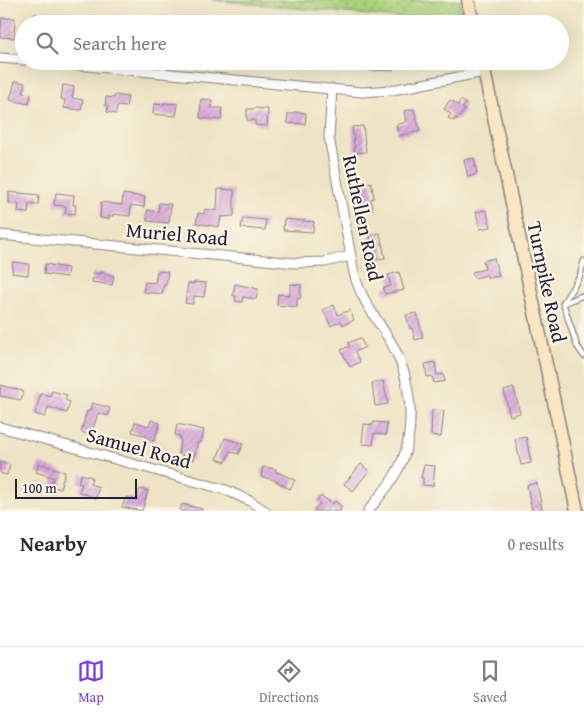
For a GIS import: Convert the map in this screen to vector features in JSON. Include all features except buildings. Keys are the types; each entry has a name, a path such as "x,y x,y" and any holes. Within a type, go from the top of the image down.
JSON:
{"main road":[{"path":"468,0 471,15"},
{"name":"Turnpike Road","path":"484,70 533,311 577,511"}],"street":[{"path":"0,58 15,59"},
{"path":"130,70 380,92 420,86 470,70"},
{"name":"Ruthellen Road","path":"332,89 330,137 350,256 361,294 400,361 407,382 409,404 408,434 403,459 385,491 368,511"},
{"name":"Muriel Road","path":"0,235 296,262 325,262 350,256"},
{"name":"Samuel Road","path":"0,428 226,490 250,501 265,511"}],"lane":[{"path":"563,303 580,276 584,261"},
{"path":"563,303 584,295"},
{"path":"563,303 577,346 584,356"}],"green space":[{"path":"212,0 460,0 463,15 368,15"}]}
